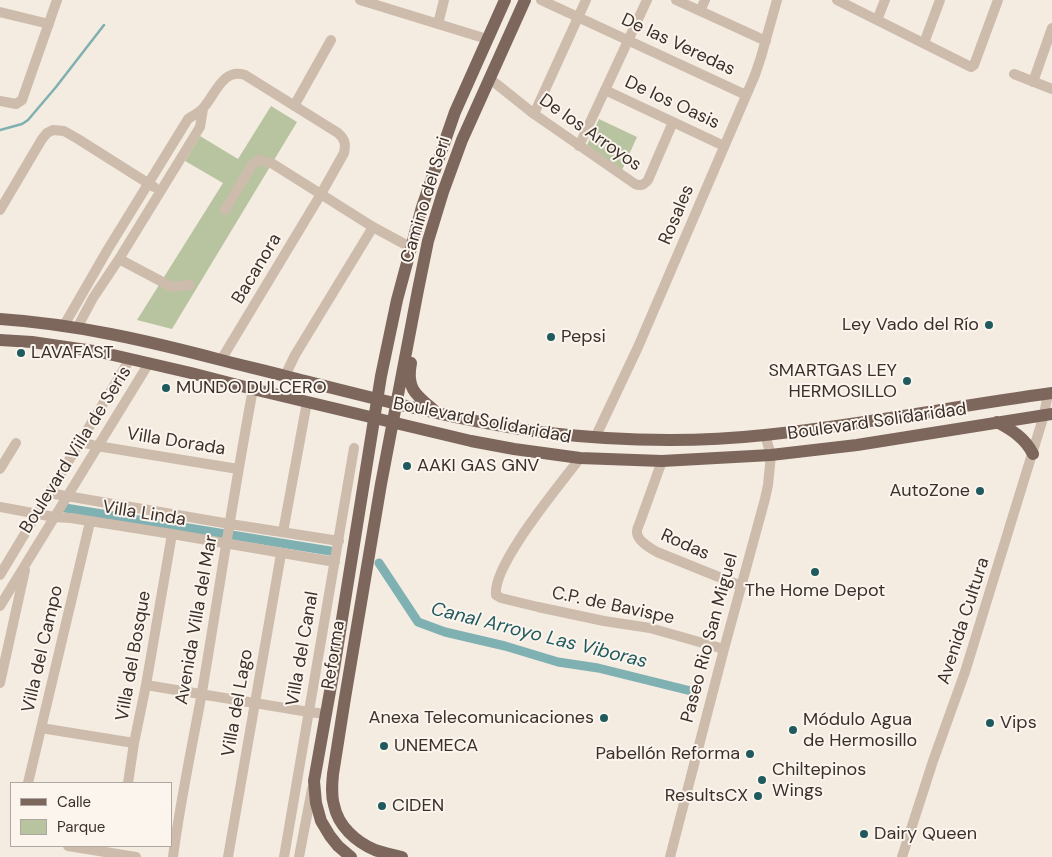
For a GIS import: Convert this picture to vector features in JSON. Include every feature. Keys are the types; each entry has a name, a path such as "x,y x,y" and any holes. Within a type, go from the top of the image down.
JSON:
{"main road":[{"name":"Camino del Seri","path":"375,417 388,339 410,247 422,207 455,112 505,0"},
{"name":"Camino del Seri","path":"393,422 428,241 443,192 462,140 525,0"},
{"path":"418,290 418,320 410,368 410,380 414,391 420,399 437,412"},
{"name":"Boulevard Solidaridad","path":"0,319 77,328 146,341 396,404 477,421 595,438 675,439 764,435 1050,393"},
{"name":"Boulevard Solidaridad","path":"0,340 32,342 81,349 149,363 470,441 580,458 662,461 771,455 857,445 1048,414"},
{"name":"Reforma","path":"351,857 338,846 321,821 316,803 314,781 375,417"},
{"name":"Reforma","path":"393,422 350,671 332,797 340,820 346,830 373,849 402,857"},
{"path":"997,422 1019,435 1029,445 1033,454"},
{"path":"334,669 350,671"}],"street":[{"path":"0,101 16,104 20,102 57,0"},
{"path":"360,0 389,4 438,24 487,39"},
{"path":"438,24 444,0"},
{"name":"De las Veredas","path":"541,0 746,95"},
{"path":"534,114 586,0"},
{"path":"579,146 647,0"},
{"path":"676,0 766,41"},
{"path":"700,11 705,0"},
{"name":"Rosales","path":"595,438 638,348 746,95 758,66 777,0"},
{"path":"838,0 970,67 973,67 998,0"},
{"path":"877,20 884,0"},
{"path":"924,43 940,0"},
{"path":"0,12 49,24"},
{"path":"1033,82 1052,28"},
{"path":"77,328 93,298 200,127 203,110 225,78 230,74 238,73 245,75 294,106 331,40"},
{"path":"1014,74 1052,89"},
{"name":"De los Arroyos","path":"489,78 534,114 640,186 648,180 673,122"},
{"name":"De los Oasis","path":"605,90 724,146"},
{"name":"Bacanora","path":"221,360 344,153 346,146 338,133 294,106"},
{"path":"63,327 82,292 188,119 203,110"},
{"path":"0,210 42,139 47,133 54,130 64,131 160,190"},
{"path":"225,210 252,165 259,160 273,164 373,228 410,247"},
{"path":"285,376 292,360 373,228"},
{"path":"119,259 172,288 190,285"},
{"path":"82,292 93,298"},
{"name":"Boulevard Viila de Seris","path":"0,575 130,359"},
{"name":"Boulevard Viila de Seris","path":"0,606 149,363"},
{"name":"Avenida Villa del Mar","path":"173,857 252,389"},
{"name":"Avenida Cultura","path":"902,857 933,761 965,672 1033,454 1048,414 1050,393"},
{"path":"283,532 307,402"},
{"path":"764,435 771,455"},
{"name":"Villa Dorada","path":"80,442 238,468"},
{"path":"1,466 16,443"},
{"name":"Villa del Canal","path":"284,857 354,448"},
{"name":"Paseo Rio San Miguel","path":"670,857 765,499 771,455"},
{"name":"C.P. de Bavispe","path":"580,458 514,546 503,566 496,595 501,598 538,607 604,621 650,628 724,648"},
{"name":"Rodas","path":"662,461 637,531 638,535 648,546 657,552 741,586"},
{"name":"Villa Linda","path":"49,493 230,525 338,541"},
{"name":"Villa Linda","path":"0,507 335,562"},
{"name":"Villa del Campo","path":"28,782 90,522"},
{"name":"Villa del Bosque","path":"128,782 172,534"},
{"name":"Villa del Lago","path":"228,857 280,554"},
{"path":"0,684 3,654 27,562"},
{"path":"146,685 326,714"},
{"path":"41,728 134,743"},
{"path":"299,857 314,781"},
{"path":"74,850 117,852 136,857"}],"green space":[{"path":"271,106 297,122 172,329 137,320 223,183 185,161 200,136 238,159"},
{"path":"599,119 637,137 622,170 587,145"}],"waterway":[{"path":"0,130 22,124 28,120 104,25"},
{"name":"Canal Arroyo Las Viboras","path":"65,508 330,551"},
{"name":"Canal Arroyo Las Viboras","path":"379,563 418,622 445,632 505,646 558,662 598,668 691,691"}],"place":[{"name":"Ley Vado del Río","path":"989,325"},
{"name":"Pepsi","path":"551,337"},
{"name":"LAVAFAST","path":"21,353"},
{"name":"SMARTGAS LEY HERMOSILLO","path":"907,381"},
{"name":"MUNDO DULCERO","path":"166,388"},
{"name":"AAKI GAS GNV","path":"407,466"},
{"name":"AutoZone","path":"980,491"},
{"name":"The Home Depot","path":"815,572"},
{"name":"Anexa Telecomunicaciones","path":"604,718"},
{"name":"Vips","path":"990,723"},
{"name":"Módulo Agua de Hermosillo","path":"793,730"},
{"name":"UNEMECA","path":"384,746"},
{"name":"Pabellón Reforma","path":"750,754"},
{"name":"Chiltepinos Wings","path":"762,780"},
{"name":"ResultsCX","path":"758,796"},
{"name":"CIDEN","path":"382,806"},
{"name":"Dairy Queen","path":"864,834"}]}
